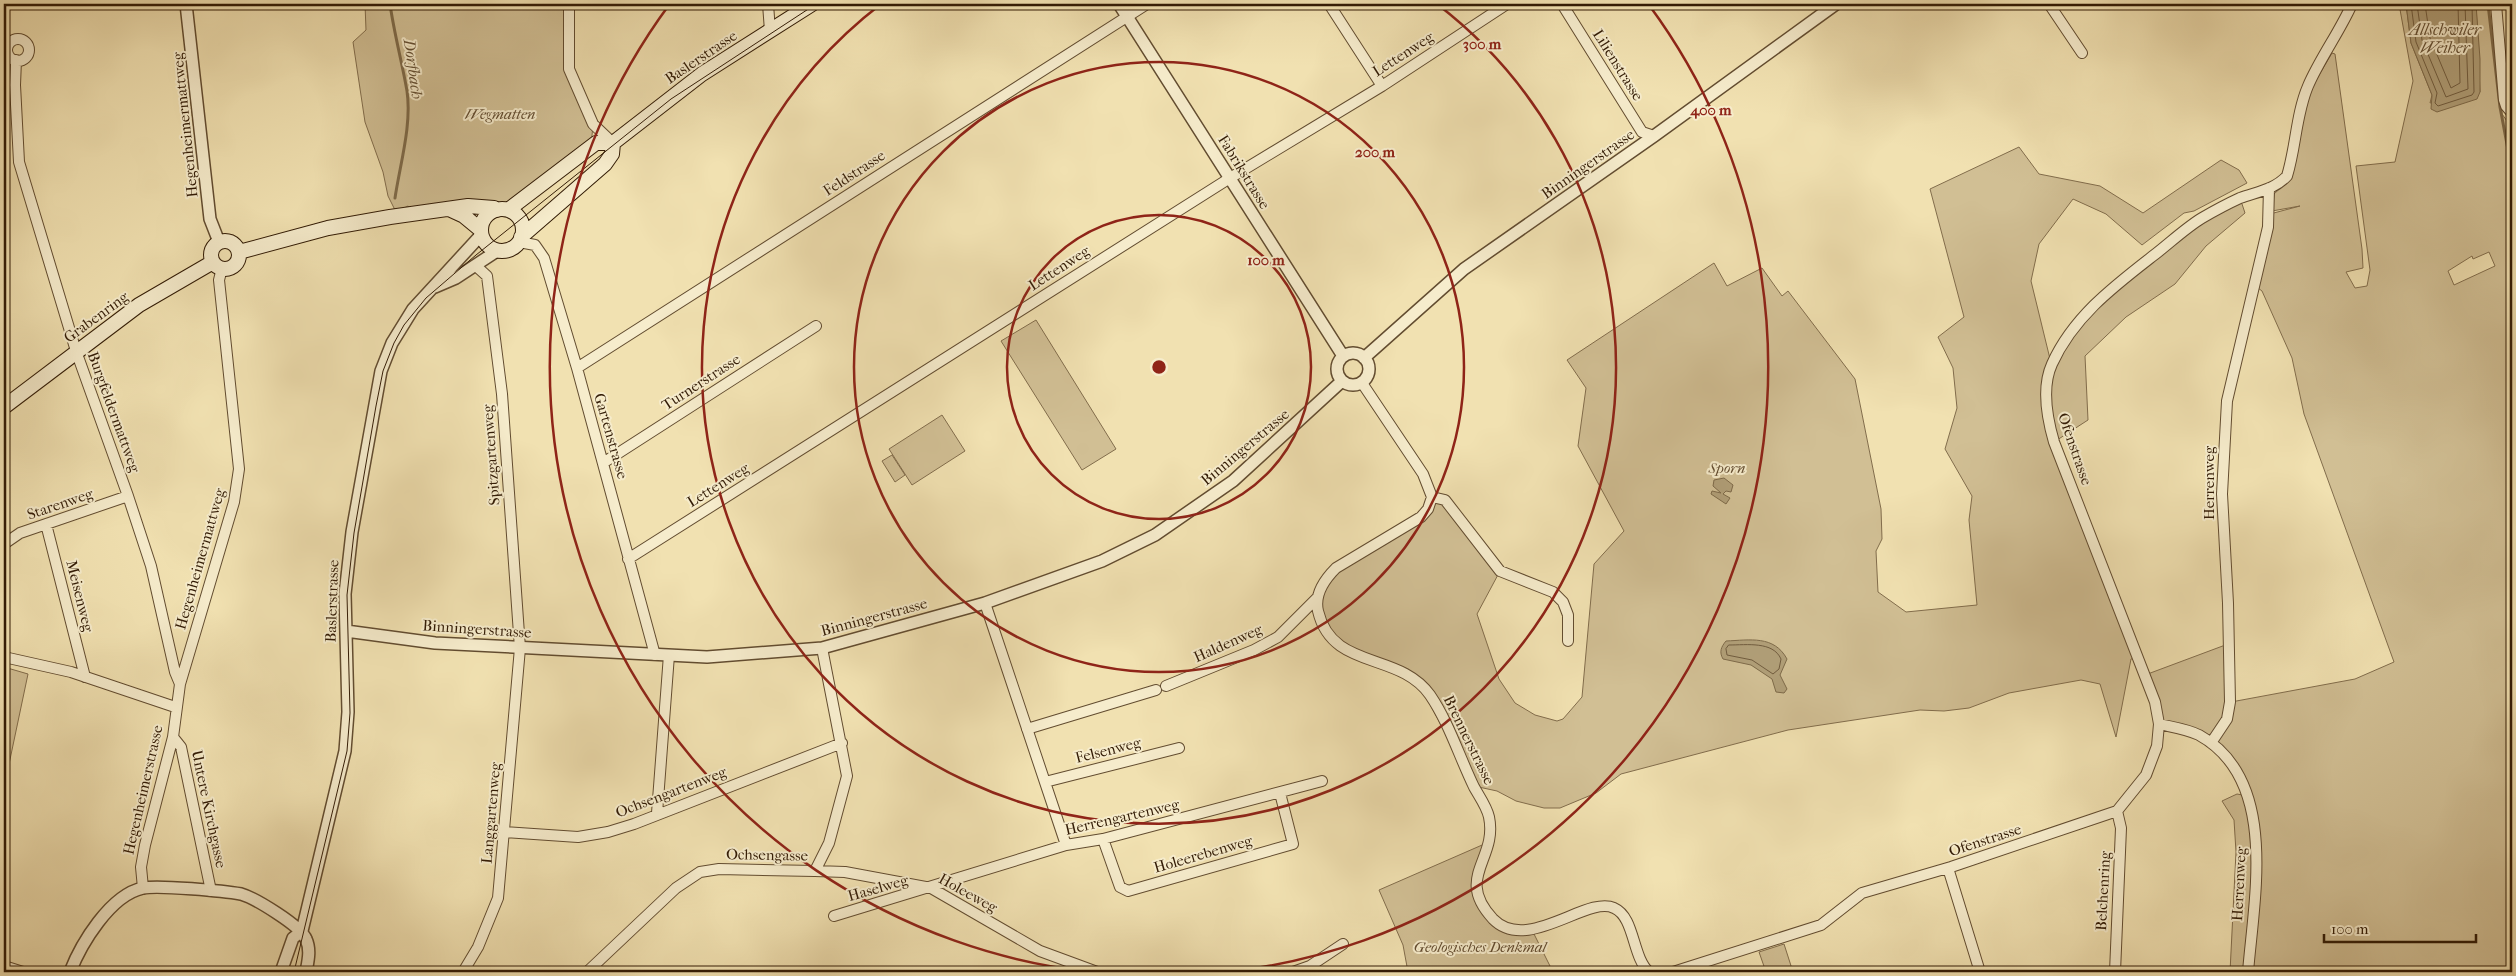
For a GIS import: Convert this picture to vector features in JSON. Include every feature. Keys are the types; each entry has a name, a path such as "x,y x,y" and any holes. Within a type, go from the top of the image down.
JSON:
{"main road":[{"name":"Baslerstrasse","path":"502,210 596,143 613,143 702,74 812,4"},
{"name":"Baslerstrasse","path":"520,240 605,164 612,154 613,143"},
{"path":"239,252 328,228 468,206 502,210 519,219 522,227 520,240 509,250 497,251 486,244 481,232 464,216 452,210"},
{"path":"481,232 486,217 502,210"},
{"path":"219,242 231,242 239,252 234,266 218,265 212,251 219,242"},
{"name":"Grabenring","path":"4,407 140,304 218,265"}],"street":[{"name":"Hegenheimermattweg","path":"186,4 210,219 219,242"},
{"path":"569,4 569,69 593,124 613,143"},
{"path":"768,4 770,31"},
{"name":"Fabrikstrasse","path":"1119,4 1343,356"},
{"name":"Feldstrasse","path":"577,368 1147,4"},
{"path":"1330,4 1382,86"},
{"name":"Lettenweg","path":"628,559 1230,178 1382,86 1507,4"},
{"name":"Lilienstrasse","path":"1562,4 1642,132 1654,136"},
{"name":"Binningerstrasse","path":"1364,358 1464,269 1654,136 1836,4"},
{"path":"2049,4 2082,53"},
{"path":"2269,188 2281,182 2287,176 2302,102 2308,85 2336,39 2352,4"},
{"path":"2496,4 2504,100 2511,112"},
{"name":"Burgfeldermattweg","path":"16,60 15,84 19,162 76,351 151,566 175,672 180,684"},
{"name":"Ofenstrasse","path":"1673,972 1821,925 1862,893 1948,868 2117,811 2146,775 2157,746 2159,724 2155,702 2054,442 2046,413 2048,378 2051,364 2075,324 2122,279 2202,218 2240,198 2269,188"},
{"name":"Herrenweg","path":"2248,972 2256,872 2256,834 2249,796 2240,775 2229,758 2212,743 2227,719 2230,702 2222,494 2227,401 2268,227 2269,188"},
{"name":"Baslerstrasse","path":"302,931 345,751 348,712 345,594 352,532 381,371 403,324 481,232"},
{"name":"Gartenstrasse","path":"520,240 535,246 544,258 577,368 655,654"},
{"name":"Baslerstrasse","path":"435,287 476,266 497,251"},
{"name":"Hegenheimermattweg","path":"176,707 180,684 234,502 239,469 218,265"},
{"name":"Spitzgartenweg","path":"476,266 487,276 502,394 520,648"},
{"name":"Turnerstrasse","path":"603,463 816,326"},
{"path":"1356,353 1364,358 1369,371 1362,383 1351,386 1342,381 1336,371 1343,356 1356,353"},
{"name":"Binningerstrasse","path":"346,632 435,643 707,657 822,648 985,603 1102,561 1155,535 1233,481 1342,381"},
{"path":"1318,597 1325,579 1336,568 1421,517 1428,509 1432,497 1423,474 1362,383"},
{"name":"Starenweg","path":"4,544 20,533 128,496"},
{"path":"1432,497 1445,500 1500,572 1552,592 1562,602 1568,615 1568,641"},
{"name":"Meisenweg","path":"46,524 85,676"},
{"name":"Haldenweg","path":"1166,686 1254,650 1278,637 1318,597"},
{"name":"Brennerstrasse","path":"1318,597 1317,606 1321,623 1326,634 1338,646 1362,657 1404,671 1429,694 1441,714 1489,817 1489,842 1477,877 1475,893 1495,921 1512,929 1532,930 1600,906 1614,907 1620,911 1627,922 1642,965 1649,972"},
{"path":"985,603 1066,845"},
{"name":"Langgartenweg","path":"463,972 478,947 498,898 520,648"},
{"name":"Ochsengasse","path":"586,972 676,888 700,872 719,869 815,871 829,843 847,776 822,648"},
{"path":"657,813 669,655"},
{"name":"Hegenheimerstrasse","path":"4,657 85,676 176,707 173,737 145,845 141,867 143,888"},
{"path":"1027,729 1156,690"},
{"path":"2159,724 2184,730 2212,743"},
{"name":"Untere Kirchgasse","path":"173,737 181,747 211,891"},
{"name":"Ochsengartenweg","path":"504,832 578,836 593,835 634,824 657,813 842,743"},
{"name":"Felsenweg","path":"1045,782 1179,748"},
{"name":"Herrengartenweg","path":"931,888 1066,845 1103,839 1322,781"},
{"name":"Holeerebenweg","path":"1103,839 1120,887 1128,891 1293,844 1280,793"},
{"name":"Belchenring","path":"2115,972 2121,828 2117,811"},
{"path":"1948,868 1980,972"},
{"name":"Holeeweg","path":"815,871 845,872 931,888 1040,950 1097,972"},
{"path":"70,972 84,943 105,915 121,901 143,888 242,894 253,899 302,931 309,950 306,972"},
{"name":"Haselweg","path":"834,916 931,888"},
{"path":"281,972 293,938 302,931"},
{"path":"1293,972 1310,966 1343,944"},
{"path":"4,966 23,972"}],"green space":[{"name":"Wegmatten","path":"365,4 569,4 569,69 593,124 591,147 508,210 417,214 408,206 396,212 388,196 383,172 365,122 353,42 366,30"},
{"path":"2399,4 2406,4 2411,43 2432,95 2430,103 2480,92 2476,4 2491,4 2502,114 2507,121 2512,150 2512,972 2230,972 2236,852 2234,820 2222,801 2237,794 2248,796 2211,743 2159,724 2145,675 2228,644 2231,702 2355,679 2394,662 2304,414 2292,358 2262,291 2254,285 2270,214 2300,206 2272,211 2274,194 2286,183 2305,106 2312,87 2332,53 2335,54 2362,249 2363,268 2346,272 2355,288 2367,286 2370,270 2356,166 2395,162 2413,81","holes":["2489,252 2495,266 2454,285 2448,271 2472,256 2473,259"]},
{"name":"Sporn","path":"2019,147 2039,174 2100,186 2143,213 2221,160 2239,170 2247,183 2194,211 2184,213 2142,245 2106,214 2073,199 2039,244 2031,281 2051,363 2075,324 2153,256 2240,198 2245,213 2206,246 2175,284 2126,317 2085,356 2088,420 2054,442 2138,657 2131,659 2116,737 2100,684 2081,680 2009,693 1969,708 1944,711 1920,710 1788,730 1621,774 1596,793 1560,808 1544,808 1516,801 1497,791 1474,786 1419,684 1362,657 1326,634 1318,597 1325,579 1421,517 1432,497 1445,500 1500,571 1477,614 1499,679 1515,703 1535,715 1557,721 1563,719 1582,697 1594,564 1624,531 1578,446 1586,388 1567,360 1714,263 1727,286 1762,268 1782,296 1788,291 1855,379 1881,509 1882,539 1876,551 1878,592 1906,612 1977,605 1969,520 1972,496 1945,449 1957,408 1953,368 1938,337 1964,317 1930,189"},
{"path":"1036,320 1116,449 1082,470 1001,341"},
{"path":"942,415 965,451 912,485 889,449"},
{"path":"892,455 905,475 895,482 882,461"},
{"path":"4,667 28,674 4,788"},
{"name":"Geologisches Denkmal","path":"1489,842 1475,893 1495,921 1532,930 1553,972 1408,972 1403,945 1379,890"},
{"path":"1784,944 1793,972 1766,972 1759,952"}],"water":[{"name":"Allschwiler Weiher","path":"2406,4 2476,4 2480,59 2480,92 2477,99 2437,112 2431,109 2432,95 2411,43"},
{"path":"1724,478 1733,485 1731,492 1726,491 1723,494 1730,498 1726,504 1711,494 1712,491 1721,493 1713,486 1714,480"},
{"path":"1752,640 1768,642 1782,651 1787,659 1780,675 1787,689 1784,693 1776,692 1772,679 1751,665 1723,659 1721,650 1726,641"}],"waterway":[{"name":"Dorfbach","path":"390,4 408,104 407,131 395,198"},
{"path":"2488,4 2500,107 2512,171"}],"tram line":[{"path":"294,972 347,751 350,713 347,595 354,533 383,371 394,343 404,325 426,298 476,255 671,99 816,4"}]}
